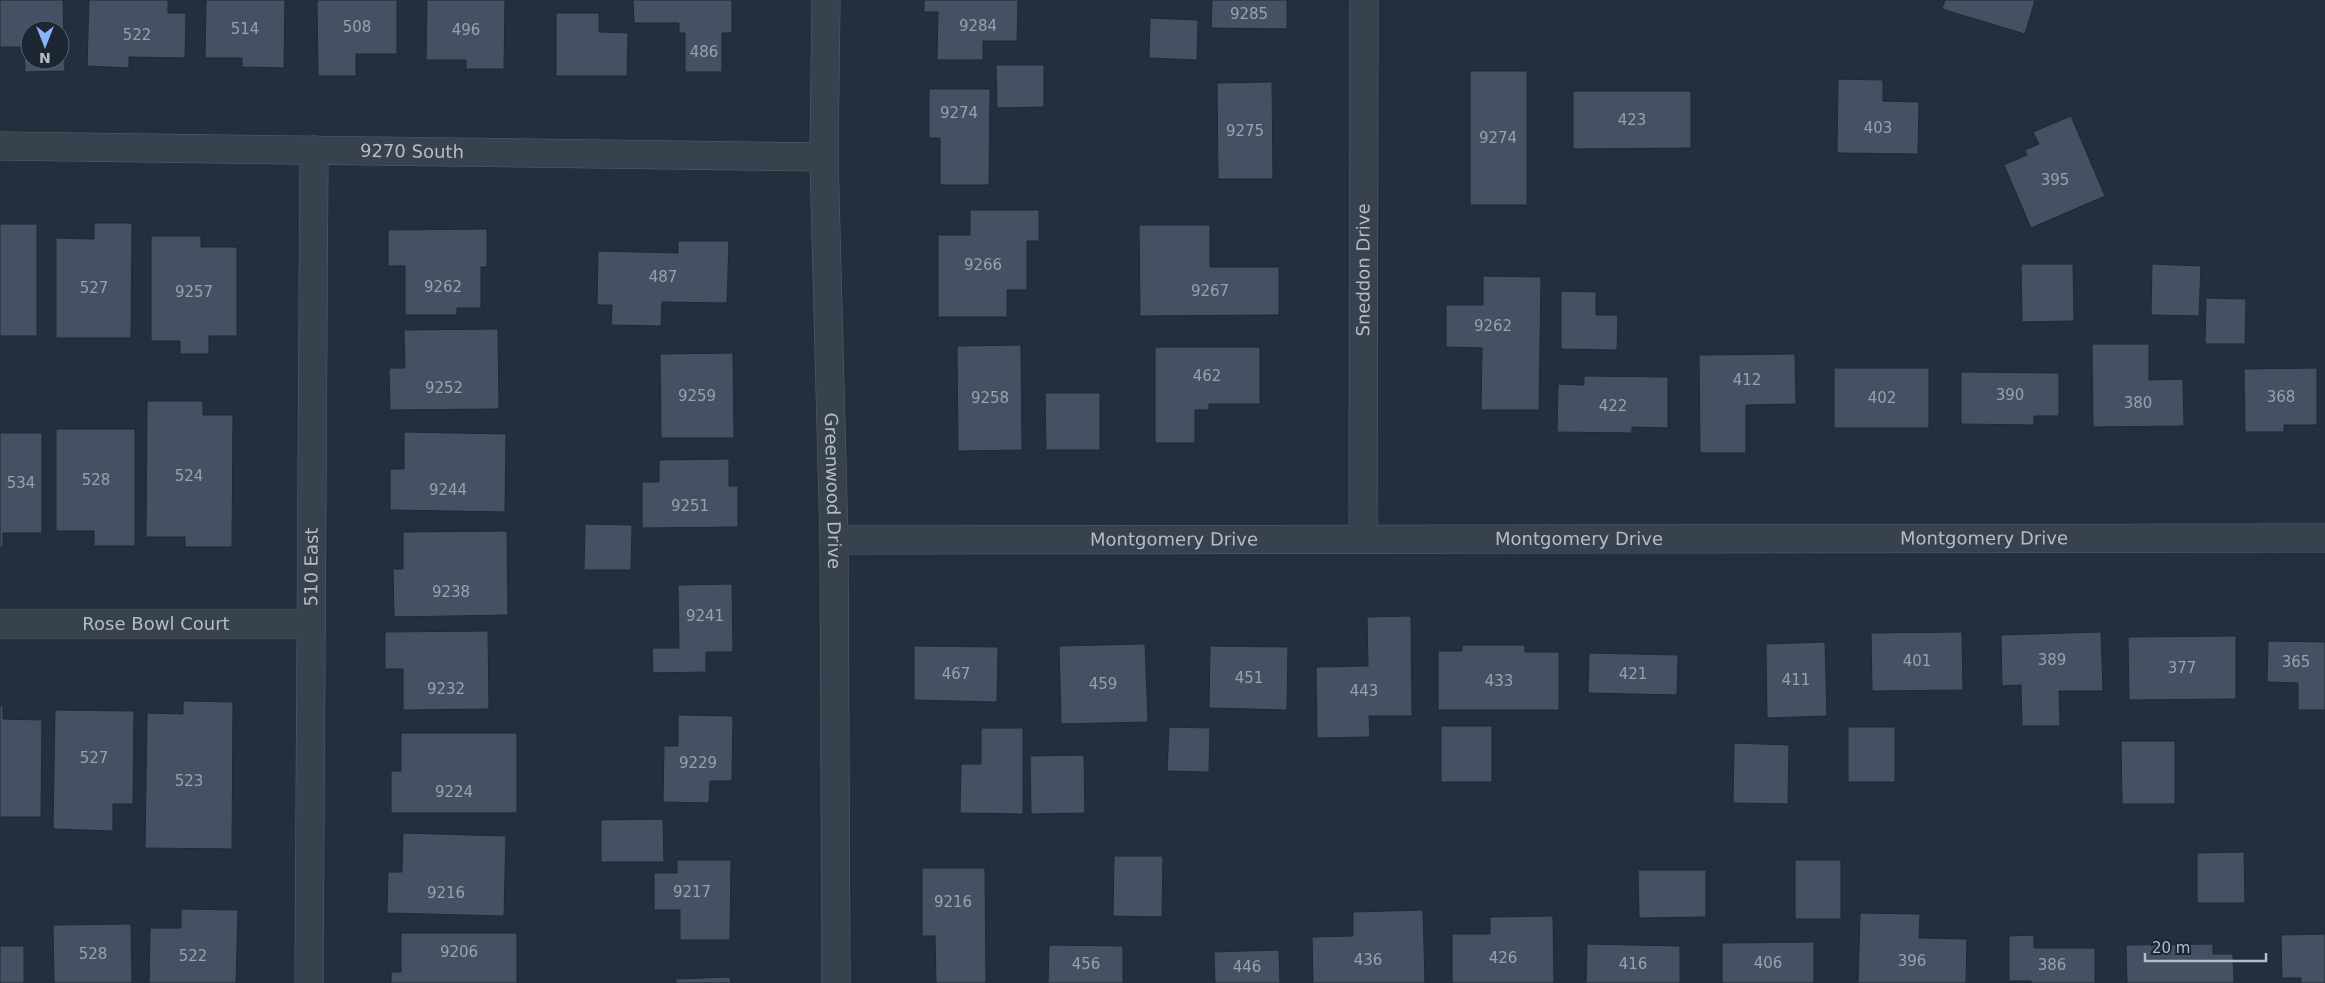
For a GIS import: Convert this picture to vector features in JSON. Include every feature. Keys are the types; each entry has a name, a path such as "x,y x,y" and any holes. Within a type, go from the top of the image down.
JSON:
{"street":[{"name":"Greenwood Drive","path":"826,0 824,156 834,540 836,983"},
{"name":"Sneddon Drive","path":"1363,539 1364,0"},
{"name":"9270 South","path":"0,146 824,156"},
{"name":"510 East","path":"309,983 314,150"},
{"name":"Montgomery Drive","path":"834,540 2325,538"},
{"name":"Rose Bowl Court","path":"0,624 311,624"}],"building":[{"path":"0,0 63,0 64,20 20,20 20,47 0,47"},
{"path":"89,0 168,0 168,13 186,13 185,58 129,57 129,68 87,66"},
{"path":"206,0 285,0 284,68 242,67 242,58 205,58"},
{"path":"317,0 397,0 397,54 356,54 356,76 318,76"},
{"path":"427,0 505,0 504,69 466,69 466,60 426,60"},
{"path":"633,0 732,0 732,33 722,33 722,72 685,72 685,33 679,33 679,23 634,23"},
{"path":"924,0 1018,0 1017,41 983,41 983,60 937,60 938,12 924,12"},
{"path":"1212,0 1287,0 1287,29 1211,28"},
{"path":"1945,0 2035,0 2025,34 1942,9"},
{"path":"556,13 599,13 599,32 628,33 627,76 556,76"},
{"path":"1150,18 1198,20 1197,60 1149,58"},
{"path":"996,65 1044,65 1044,107 997,108"},
{"path":"25,70 65,70 65,71 25,72"},
{"path":"1470,71 1527,71 1527,205 1470,205"},
{"path":"1838,79 1883,80 1883,101 1919,102 1918,154 1837,153"},
{"path":"1272,82 1273,179 1218,179 1217,83"},
{"path":"929,89 990,89 989,185 940,185 940,138 929,138"},
{"path":"1573,91 1691,91 1691,148 1573,149"},
{"path":"2071,116 2105,196 2031,228 2004,165 2027,155 2025,150 2039,144 2033,132"},
{"path":"970,210 1039,210 1039,241 1027,241 1027,290 1007,290 1007,317 938,317 938,235 970,235"},
{"path":"94,223 132,223 131,338 56,338 56,238 94,239"},
{"path":"0,224 37,224 37,336 0,336"},
{"path":"1139,225 1210,225 1210,267 1279,267 1279,315 1140,316"},
{"path":"487,229 487,267 481,267 481,308 457,308 457,315 405,315 405,266 388,266 388,230"},
{"path":"151,236 201,236 201,247 237,247 237,336 209,336 209,354 180,354 180,341 151,341"},
{"path":"678,241 729,241 727,303 662,302 661,326 611,325 612,305 597,305 598,251 678,253"},
{"path":"2021,264 2073,264 2074,321 2022,322"},
{"path":"2152,264 2201,266 2199,316 2151,315"},
{"path":"1483,276 1541,277 1539,410 1481,410 1482,348 1446,347 1446,305 1483,305"},
{"path":"1561,291 1596,292 1596,315 1618,315 1617,350 1561,349"},
{"path":"2206,298 2246,299 2245,344 2205,344"},
{"path":"498,329 499,409 390,410 389,368 405,368 404,330"},
{"path":"2092,344 2149,344 2149,380 2183,379 2184,426 2093,427"},
{"path":"1021,345 1022,450 958,451 957,346"},
{"path":"1155,347 1260,347 1260,404 1209,404 1209,410 1195,410 1195,443 1155,443"},
{"path":"733,353 734,438 661,438 660,354"},
{"path":"1795,354 1796,404 1746,405 1746,453 1700,453 1699,355"},
{"path":"1834,368 1929,368 1929,428 1834,428"},
{"path":"2317,368 2317,425 2284,425 2284,432 2245,432 2244,369"},
{"path":"1961,372 2059,373 2059,416 2034,416 2034,425 1961,424"},
{"path":"1584,376 1668,377 1668,428 1632,427 1632,433 1557,432 1558,384 1584,385"},
{"path":"1045,393 1100,393 1100,450 1046,450"},
{"path":"147,401 203,401 203,415 233,415 232,547 185,547 185,537 146,537"},
{"path":"56,429 135,429 135,546 94,546 94,531 56,531"},
{"path":"404,432 506,434 505,512 390,510 390,469 404,469"},
{"path":"0,433 42,433 42,533 3,533 3,547 0,547"},
{"path":"729,459 729,486 738,486 738,527 642,528 642,482 659,482 659,460"},
{"path":"585,524 632,525 631,570 584,570"},
{"path":"507,531 508,615 394,617 393,569 403,569 403,532"},
{"path":"732,584 733,652 706,652 706,672 653,673 652,648 679,648 678,585"},
{"path":"1411,616 1412,716 1369,716 1370,737 1317,738 1316,667 1368,666 1367,617"},
{"path":"488,631 489,709 403,710 403,669 385,669 385,632"},
{"path":"1962,632 1963,690 1872,691 1871,633"},
{"path":"2101,632 2103,691 2059,691 2060,726 2022,726 2021,685 2002,686 2001,635"},
{"path":"2236,636 2236,699 2129,700 2128,637"},
{"path":"2268,641 2325,642 2325,710 2298,710 2298,683 2267,682"},
{"path":"1825,642 1827,716 1767,718 1766,644"},
{"path":"1145,644 1148,722 1061,724 1059,646"},
{"path":"1462,645 1525,645 1525,652 1559,652 1559,710 1438,710 1438,651 1462,651"},
{"path":"914,646 998,647 997,702 914,700"},
{"path":"1210,646 1288,647 1287,710 1209,708"},
{"path":"1589,653 1678,655 1677,695 1588,693"},
{"path":"183,701 233,702 232,849 145,848 147,713 183,714"},
{"path":"0,705 3,706 3,719 42,720 41,817 0,817"},
{"path":"55,710 134,711 133,804 113,804 113,831 53,829"},
{"path":"678,715 733,716 732,781 710,781 709,803 663,802 664,746 678,746"},
{"path":"1441,726 1492,726 1492,782 1441,782"},
{"path":"1169,727 1210,728 1209,772 1167,771"},
{"path":"1848,727 1895,727 1895,782 1848,782"},
{"path":"981,728 1023,728 1023,814 960,813 961,764 981,764"},
{"path":"401,733 517,733 517,813 391,813 391,771 401,771"},
{"path":"2121,741 2175,741 2175,804 2122,804"},
{"path":"1734,743 1789,745 1788,804 1733,803"},
{"path":"1084,755 1085,813 1031,814 1030,756"},
{"path":"663,819 664,862 601,862 601,820"},
{"path":"403,833 506,836 504,916 387,913 388,872 402,872"},
{"path":"2244,852 2245,903 2197,903 2197,853"},
{"path":"1114,856 1163,856 1162,917 1113,916"},
{"path":"677,860 731,860 730,940 680,940 680,910 654,910 654,873 677,873"},
{"path":"1795,860 1841,860 1841,919 1795,919"},
{"path":"922,868 985,868 986,983 936,983 935,936 922,936"},
{"path":"1638,870 1706,870 1706,917 1639,918"},
{"path":"181,909 238,910 236,983 149,983 150,928 181,928"},
{"path":"1423,910 1425,983 1313,983 1312,937 1353,936 1353,912"},
{"path":"1860,913 1920,914 1919,938 1967,939 1966,983 1858,983"},
{"path":"1553,916 1554,983 1452,983 1452,934 1490,934 1490,917"},
{"path":"131,924 132,983 54,983 53,925"},
{"path":"401,933 517,933 517,983 391,983 391,972 401,972"},
{"path":"2325,934 2325,983 2301,983 2301,978 2282,978 2281,935"},
{"path":"2034,935 2034,948 2095,948 2095,983 2009,981 2009,936"},
{"path":"1814,942 1814,983 1722,983 1722,943"},
{"path":"1587,944 1680,946 1680,983 1586,983"},
{"path":"2213,944 2213,954 2233,954 2234,983 2127,983 2126,945"},
{"path":"1049,945 1123,946 1123,983 1048,983"},
{"path":"0,946 24,946 24,983 0,983"},
{"path":"1279,950 1280,983 1215,983 1214,952"},
{"path":"730,977 731,983 676,983 676,979"}]}
